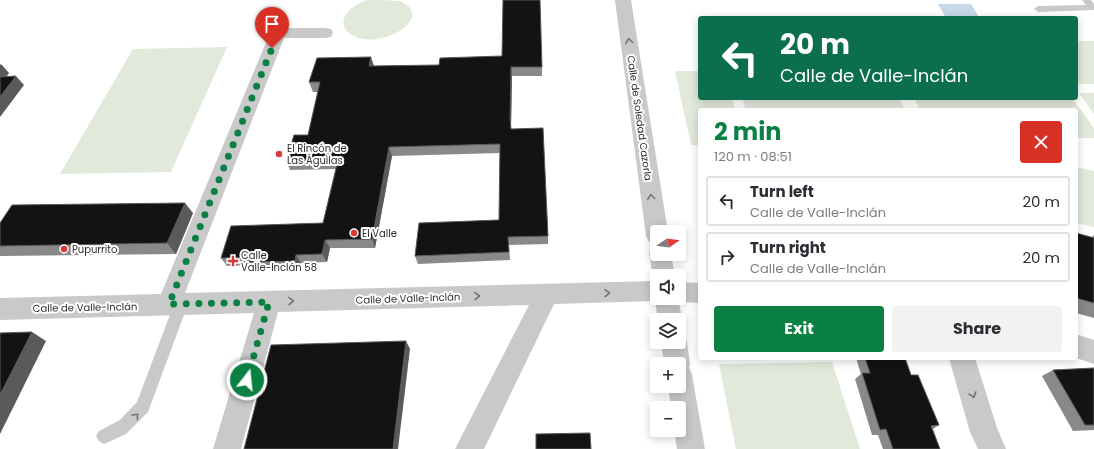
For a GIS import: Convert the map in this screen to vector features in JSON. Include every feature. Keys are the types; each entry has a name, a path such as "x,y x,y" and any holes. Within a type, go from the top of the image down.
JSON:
{"street":[{"name":"Calle de Soledad Cazorla","path":"623,0 655,225"},
{"path":"175,304 278,33 325,34"},
{"name":"Calle de Valle-Inclán","path":"0,309 650,291"},
{"path":"686,292 698,293"},
{"path":"469,449 547,294"},
{"path":"227,449 269,302"},
{"path":"1078,347 1094,352"},
{"path":"963,360 984,432 992,449"},
{"path":"682,393 691,449"}],"lane":[{"path":"1038,9 1093,8 1086,0"},
{"path":"104,436 124,427 143,407 175,304"}],"green space":[{"path":"368,0 399,1 409,7 412,15 409,23 401,30 390,36 377,39 364,39 352,35 346,30 344,24 346,14 356,5"},
{"path":"1078,41 1094,41 1094,84 1078,84"},
{"path":"227,47 171,172 60,174 133,49"},
{"path":"675,71 698,71 698,100 732,100 734,108 698,108 698,145 691,145"},
{"path":"1079,93 1094,93 1094,114"},
{"path":"743,100 900,100 904,108 745,108"},
{"path":"915,100 1073,100 1094,128 1094,138 1078,138 1078,108 919,108"},
{"path":"1078,167 1094,171 1094,227 1078,223"},
{"path":"832,362 860,449 736,449 719,364"}],"water":[{"path":"938,4 971,4 978,16 945,16"}],"building":[{"path":"503,0 540,0 542,67 511,67 510,119 511,129 543,128 548,236 508,237 509,252 415,256 419,223 499,220 500,144 389,147 372,239 325,240 322,254 296,255 295,261 249,262 251,257 221,258 231,226 323,223 338,160 286,161 294,135 308,135 320,82 309,82 317,58 371,57 369,66 439,65 440,58 502,56"},
{"path":"16,76 0,97 0,77"},
{"path":"185,203 167,243 0,246 0,223 12,205"},
{"path":"1078,234 1094,238 1094,303 1078,299"},
{"path":"32,332 0,395 0,333"},
{"path":"406,341 393,449 244,449 271,345"},
{"path":"866,360 906,360 911,375 918,375 939,425 931,426 940,449 893,449 886,429 880,430 862,373 870,373"},
{"path":"1094,368 1094,425 1085,425 1053,370"},
{"path":"590,433 591,449 536,449 536,434"}],"place":[{"name":"El Rincón de Las Águilas","path":"279,154"},
{"name":"El Valle","path":"354,233"},
{"name":"Pupurrito","path":"64,249"},
{"name":"Calle Valle-Inclán 58","path":"233,261"}],"route":[{"path":"247,380 269,302 169,304 272,48"}]}
